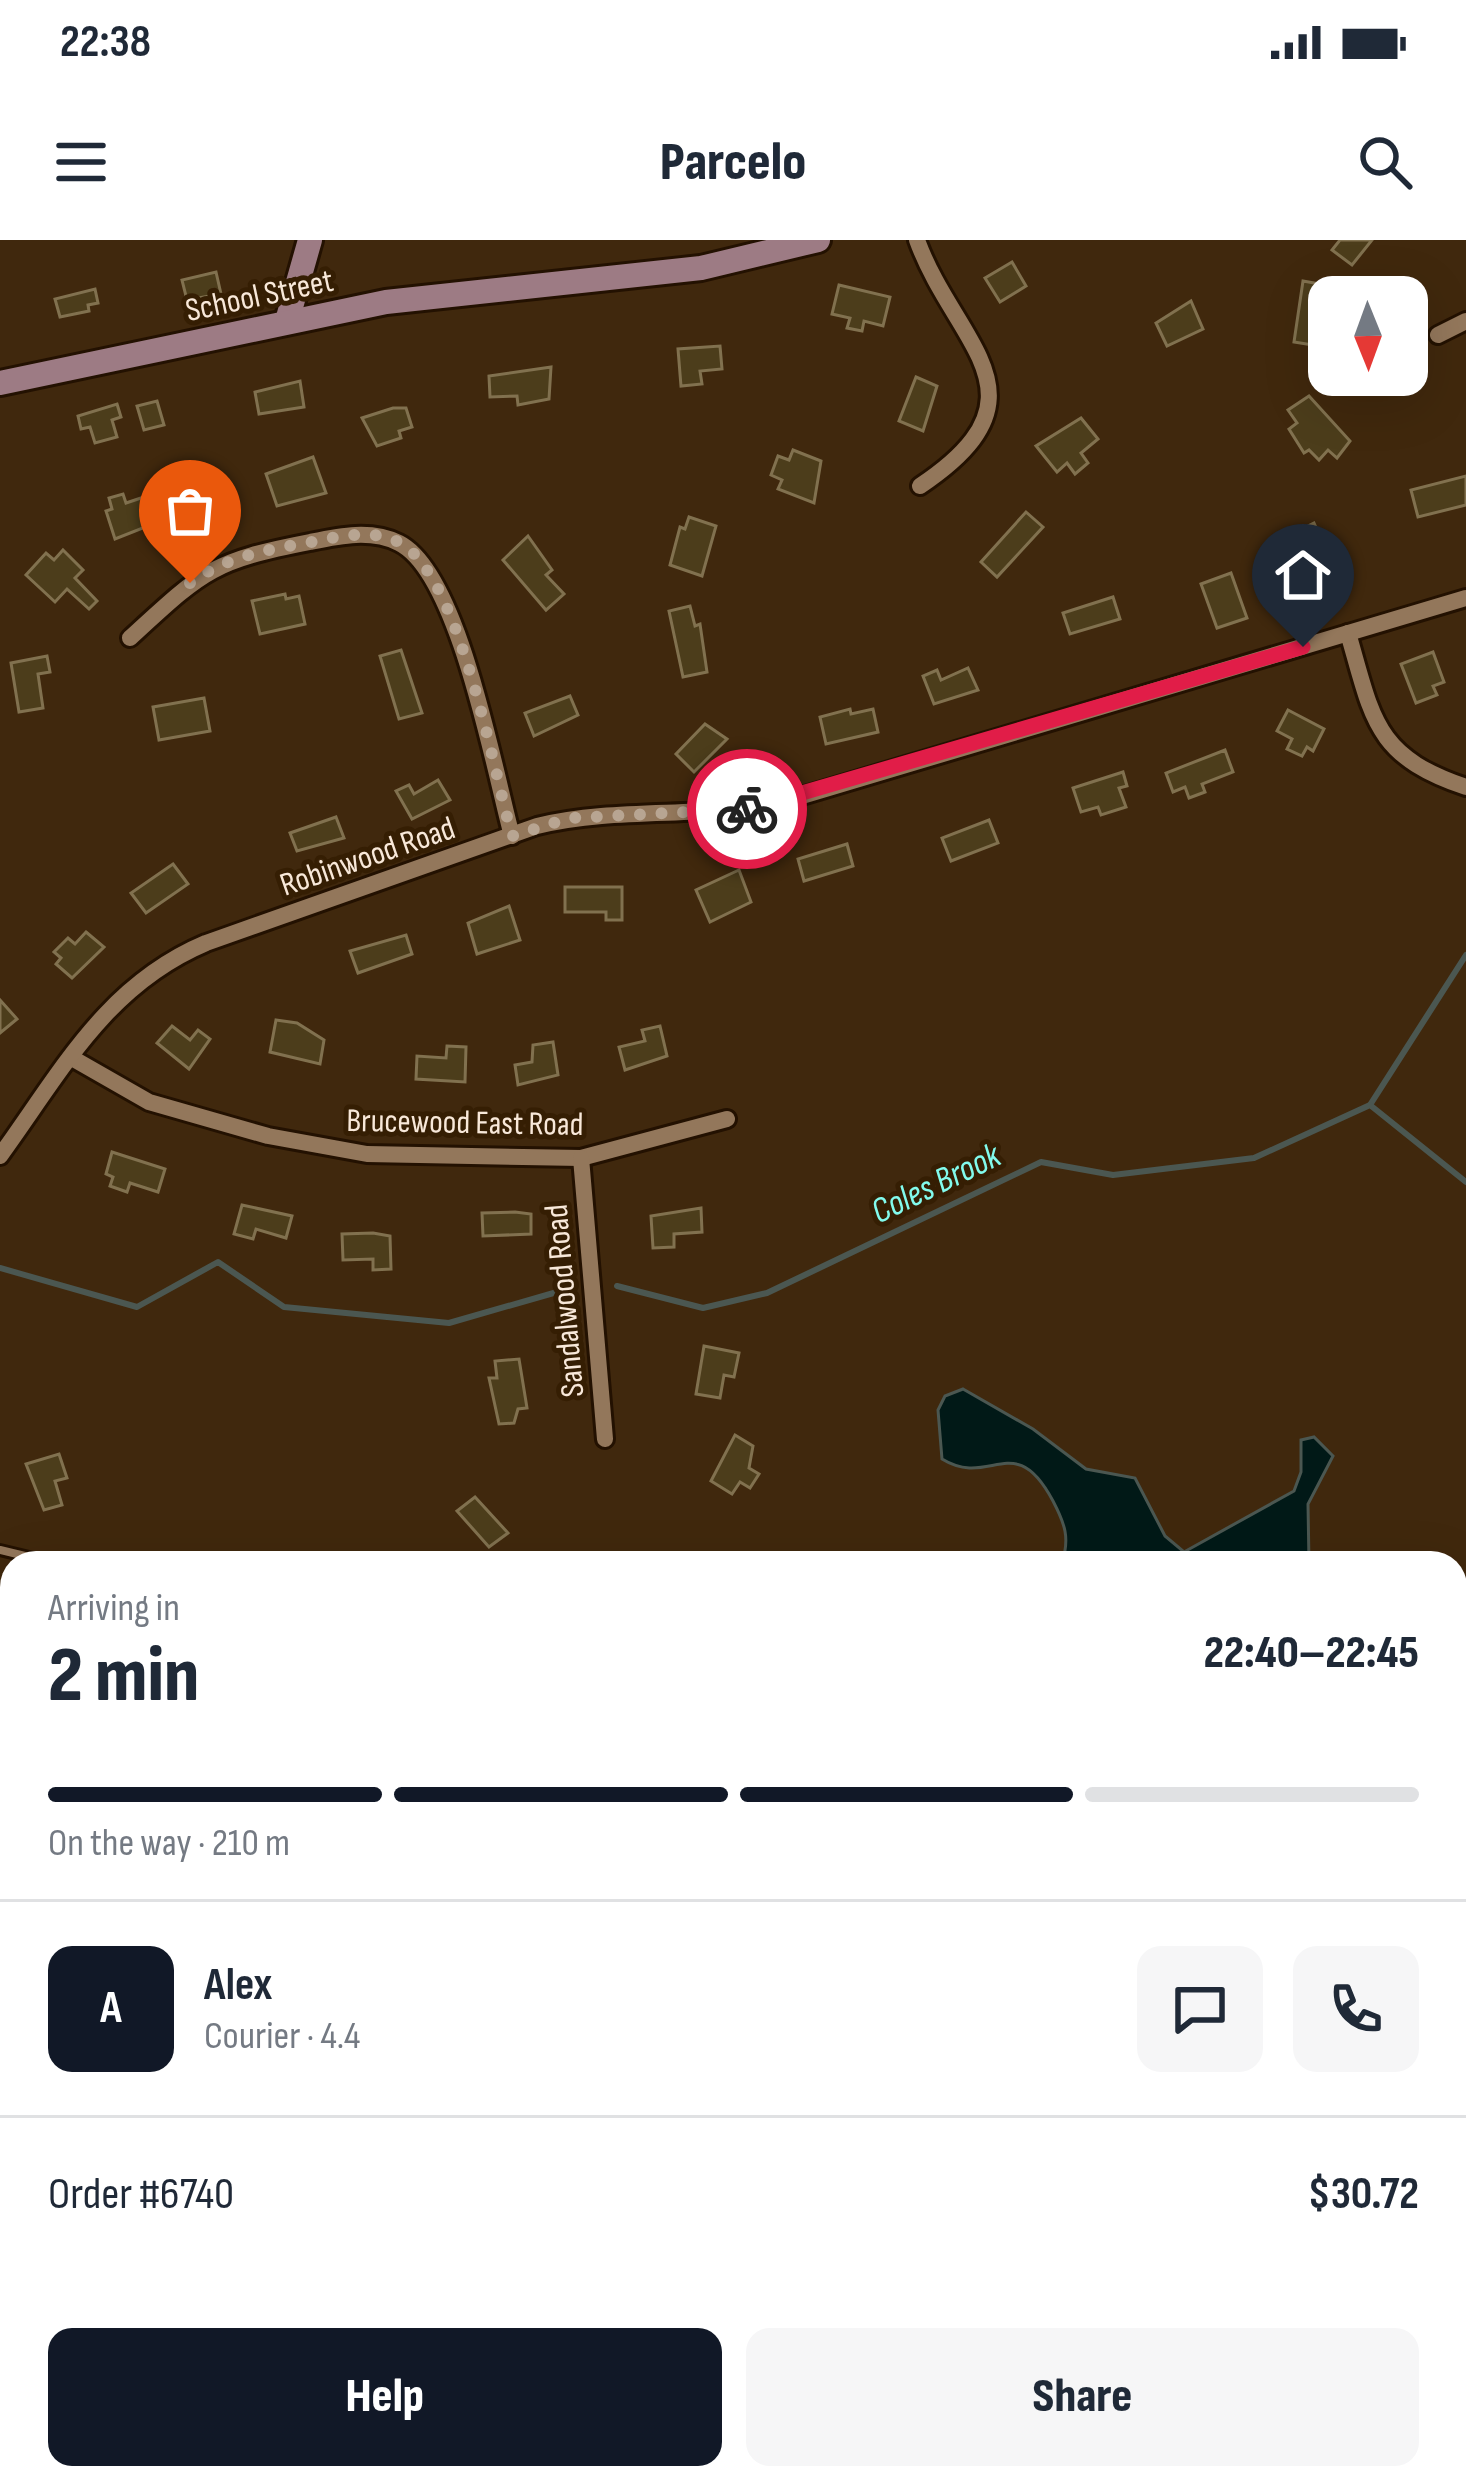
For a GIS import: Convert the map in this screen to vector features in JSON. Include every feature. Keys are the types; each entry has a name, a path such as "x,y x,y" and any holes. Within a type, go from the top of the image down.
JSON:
{"street":[{"path":"287,321 310,240"},
{"name":"School Street","path":"0,383 287,321 465,290 701,268 818,240"},
{"path":"917,240 929,275 981,352 988,374 984,421 974,441 957,461 920,486"},
{"path":"1438,335 1466,321"},
{"path":"130,638 190,583 236,556 376,534 403,544 433,578 454,622 512,836"},
{"name":"Robinwood Road","path":"0,1156 125,992 159,963 570,818 695,815 775,804 1466,598"},
{"path":"1348,633 1383,740 1420,770 1466,787"},
{"name":"Brucewood East Road","path":"72,1058 148,1102 326,1149 407,1156 581,1158 727,1119"},
{"name":"Sandalwood Road","path":"581,1158 605,1438"}],"water":[{"path":"963,1389 1033,1429 1086,1469 1135,1478 1165,1536 1183,1551 1064,1551 1061,1517 1039,1479 1026,1468 1001,1464 975,1468 942,1459 938,1410 945,1396"},
{"path":"1314,1437 1333,1456 1308,1504 1309,1551 1186,1551 1294,1491 1301,1472 1301,1440"}],"building":[{"path":"1340,240 1372,240 1352,265 1332,250"},
{"path":"1012,262 1026,286 1000,302 985,278"},
{"path":"216,272 221,294 187,300 182,280"},
{"path":"1303,281 1308,282 1308,344 1294,342"},
{"path":"839,285 890,297 883,326 864,321 862,331 847,328 850,318 832,314"},
{"path":"95,289 98,303 88,305 89,311 60,317 55,299"},
{"path":"1191,301 1203,329 1167,346 1156,323"},
{"path":"720,346 722,369 700,371 702,384 681,386 678,349"},
{"path":"551,367 549,399 518,405 517,396 490,397 489,376"},
{"path":"916,377 937,386 923,431 899,421"},
{"path":"300,381 304,407 259,414 255,392"},
{"path":"1309,396 1350,441 1337,458 1328,450 1319,460 1309,450 1304,453 1289,429 1297,423 1288,410"},
{"path":"157,401 164,425 144,430 137,406"},
{"path":"117,404 121,417 112,420 117,437 95,443 90,427 81,429 78,416"},
{"path":"406,408 412,427 399,431 401,438 377,446 362,418"},
{"path":"1081,418 1098,439 1081,453 1088,463 1075,474 1067,463 1057,472 1036,446"},
{"path":"793,450 821,461 814,503 778,489 782,480 771,475 778,456 789,460"},
{"path":"313,457 326,493 277,506 266,474"},
{"path":"1466,476 1466,505 1418,517 1411,490"},
{"path":"183,491 191,509 115,539 106,511 112,509 109,498 123,494 126,503 150,495 153,504"},
{"path":"1026,512 1043,527 997,577 981,562"},
{"path":"689,517 716,526 702,576 670,565 680,527 685,529"},
{"path":"1314,523 1324,545 1292,560 1282,539"},
{"path":"528,536 552,570 546,575 564,594 546,610 503,560"},
{"path":"63,550 83,570 75,578 97,601 89,609 67,589 55,602 26,575 46,553 54,560"},
{"path":"1231,573 1247,618 1217,628 1201,584"},
{"path":"285,594 286,599 299,596 305,624 260,634 252,601"},
{"path":"1113,597 1120,619 1070,634 1063,613"},
{"path":"690,606 695,626 700,624 707,672 683,677 669,611"},
{"path":"401,650 422,713 399,719 380,656"},
{"path":"1433,652 1444,682 1433,686 1437,695 1416,703 1401,664"},
{"path":"47,656 50,672 38,674 43,708 19,712 11,663"},
{"path":"968,668 978,690 934,704 923,676 937,670 941,680"},
{"path":"570,696 578,715 534,736 525,713"},
{"path":"204,698 210,731 159,740 153,707"},
{"path":"850,709 851,714 873,709 878,732 826,744 820,717"},
{"path":"1288,710 1324,729 1313,751 1307,747 1302,756 1287,749 1292,739 1277,731"},
{"path":"705,724 727,739 694,772 676,754"},
{"path":"1225,750 1233,772 1202,784 1205,792 1189,798 1185,787 1173,792 1166,773"},
{"path":"1123,772 1127,786 1119,788 1126,807 1101,815 1098,807 1081,812 1073,788"},
{"path":"438,780 450,800 412,819 396,791 409,785 414,794"},
{"path":"336,817 344,838 297,851 290,833"},
{"path":"989,820 998,843 951,861 942,838"},
{"path":"847,844 853,866 804,881 798,859"},
{"path":"173,864 188,884 146,913 131,893"},
{"path":"739,870 751,902 710,922 696,890"},
{"path":"565,887 622,887 622,920 606,920 606,912 565,912"},
{"path":"509,906 520,940 477,954 468,923"},
{"path":"86,932 104,947 72,978 56,964 61,958 54,952 68,938 75,944"},
{"path":"406,935 412,954 358,973 350,951"},
{"path":"0,1000 17,1019 0,1033"},
{"path":"276,1020 297,1023 324,1040 320,1064 270,1052"},
{"path":"172,1026 190,1040 198,1030 210,1039 189,1069 157,1043"},
{"path":"660,1026 667,1056 625,1070 619,1047 645,1041 642,1030"},
{"path":"553,1042 558,1075 518,1085 515,1065 532,1062 533,1045"},
{"path":"447,1046 466,1047 465,1082 416,1079 417,1056 446,1058"},
{"path":"112,1152 165,1169 158,1192 130,1183 127,1192 110,1186 113,1177 106,1174"},
{"path":"242,1205 292,1216 286,1238 256,1229 253,1239 234,1234"},
{"path":"701,1208 702,1232 674,1234 674,1247 653,1248 651,1216"},
{"path":"482,1213 531,1214 531,1234 483,1236"},
{"path":"342,1234 390,1236 391,1269 373,1270 373,1259 343,1260"},
{"path":"704,1346 739,1353 734,1377 724,1375 720,1398 696,1394"},
{"path":"519,1359 527,1408 518,1409 514,1423 499,1424 489,1378 497,1378 495,1361"},
{"path":"735,1435 753,1446 749,1468 759,1474 750,1488 740,1482 732,1494 711,1481"},
{"path":"59,1454 67,1478 55,1481 62,1505 44,1510 26,1464"},
{"path":"475,1497 508,1533 489,1547 457,1511"}],"waterway":[{"path":"1370,1105 1466,955"},
{"name":"Coles Brook","path":"617,1286 703,1308 767,1293 1041,1162 1113,1175 1254,1158 1370,1105 1466,1182"},
{"name":"Coles Brook","path":"0,1268 137,1307 218,1262 284,1307 449,1323 564,1290"}],"way so far":[{"path":"190,583 236,556 338,537 376,534 403,544 433,578 454,622 512,836 570,818 747,809"}],"route":[{"path":"747,809 815,793 1303,647"}]}
